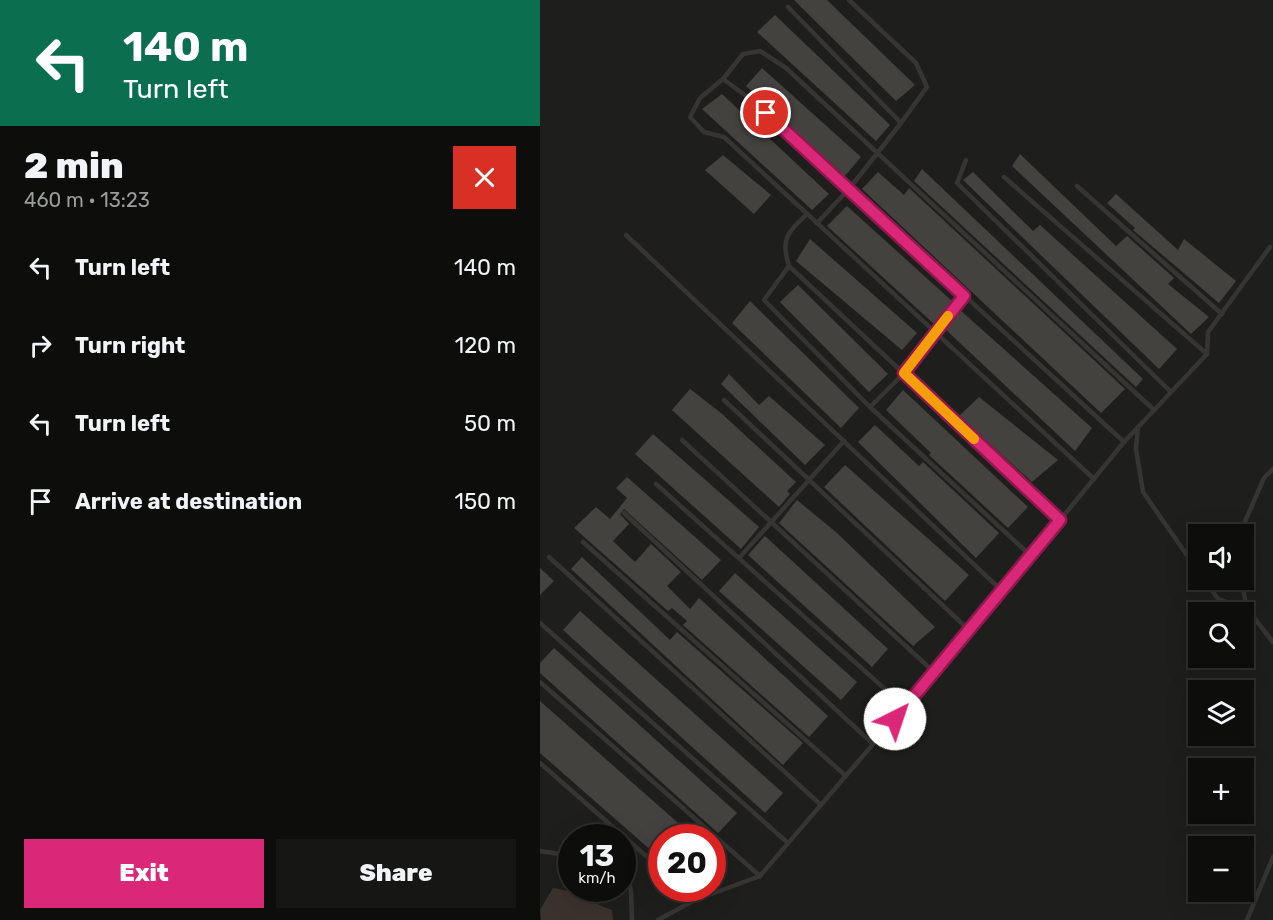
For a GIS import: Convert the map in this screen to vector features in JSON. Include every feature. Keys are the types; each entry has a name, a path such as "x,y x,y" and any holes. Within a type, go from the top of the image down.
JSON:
{"lane":[{"path":"817,223 849,189 927,87 916,63 849,0"},
{"path":"788,7 901,123"},
{"path":"1094,479 724,137 704,132 690,117 700,98 723,80 743,54 760,51 786,68 1154,410"},
{"path":"723,80 749,98 1124,442"},
{"path":"966,160 957,183 1171,392"},
{"path":"1004,177 1207,354"},
{"path":"1077,186 1222,314"},
{"path":"807,214 789,231 784,250 789,266 1060,520"},
{"path":"626,235 1002,591"},
{"path":"726,889 760,876 935,673 1124,442 1207,354 1208,332 1270,247"},
{"path":"789,266 764,300 870,407 1031,556"},
{"path":"870,407 904,373 964,296"},
{"path":"724,400 970,631"},
{"path":"1138,428 1136,449 1143,492 1188,557"},
{"path":"682,440 935,673"},
{"path":"739,558 844,441"},
{"path":"1244,524 1264,478 1273,469"},
{"path":"656,484 905,707"},
{"path":"624,513 873,744"},
{"path":"584,542 846,776"},
{"path":"549,557 820,805"},
{"path":"1212,590 1218,599 1227,602"},
{"path":"1254,618 1273,642"},
{"path":"540,623 788,843"},
{"path":"540,682 760,876"},
{"path":"540,763 608,824"},
{"path":"636,848 648,858"},
{"path":"540,851 558,854"},
{"path":"1247,920 1273,857"},
{"path":"631,902 632,920"},
{"path":"660,919 691,902"}],"shaded area":[{"path":"540,0 1273,0 1273,920 540,920"},
{"path":"553,888 558,889 558,902 593,902 612,910 613,920 541,920 540,910"}],"building":[{"path":"794,0 827,0 915,85 896,101"},
{"path":"775,15 890,125 876,141 757,32"},
{"path":"762,68 861,157 844,177 746,86"},
{"path":"722,94 829,194 812,210 702,109"},
{"path":"1020,154 1116,246 1127,236 1174,278 1168,284 1209,317 1191,334 1012,166"},
{"path":"723,155 771,195 754,214 705,170"},
{"path":"922,169 1143,379 1136,387 914,181"},
{"path":"878,172 904,195 909,188 1125,389 1101,413 862,189"},
{"path":"973,172 1033,231 1040,225 1177,349 1159,369 963,180"},
{"path":"1116,194 1178,250 1184,239 1236,281 1219,303 1133,230 1135,228 1107,203"},
{"path":"847,206 953,302 937,322 934,324 827,226"},
{"path":"810,239 917,333 902,350 796,261"},
{"path":"798,285 888,374 869,392 780,302"},
{"path":"750,301 859,408 841,428 732,323"},
{"path":"959,309 1092,428 1075,451 944,328"},
{"path":"729,374 759,405 769,396 825,445 805,465 721,384"},
{"path":"690,389 721,413 796,482 787,491 790,494 779,507 672,410"},
{"path":"903,390 1028,507 1008,528 929,455 931,453 886,410"},
{"path":"979,397 1058,460 1032,482 959,416"},
{"path":"875,425 919,466 923,462 999,533 976,558 858,442"},
{"path":"653,434 759,527 741,549 635,454"},
{"path":"845,465 969,575 945,601 824,487"},
{"path":"627,477 721,560 702,580 624,509 620,514 629,524 613,541 635,562 651,544 681,572 667,586 690,609 699,598 828,716 809,737 683,625 687,621 672,608 668,611 574,528 596,507 610,519 627,498 616,488"},
{"path":"797,500 837,533 935,627 913,646 779,523"},
{"path":"765,536 888,649 872,667 748,555"},
{"path":"582,557 670,640 677,632 803,743 783,765 571,569"},
{"path":"540,568 554,581 540,595"},
{"path":"735,573 857,682 841,700 719,591"},
{"path":"580,611 783,793 765,813 563,630"},
{"path":"554,648 737,813 726,825 708,824 540,673 540,663"},
{"path":"540,701 679,824 648,824 648,848 636,837 636,824 621,824 540,753"}],"slow traffic":[{"path":"948,316 904,373 974,439"}],"route":[{"path":"766,113 964,296 904,373 1060,520 895,719"}]}
